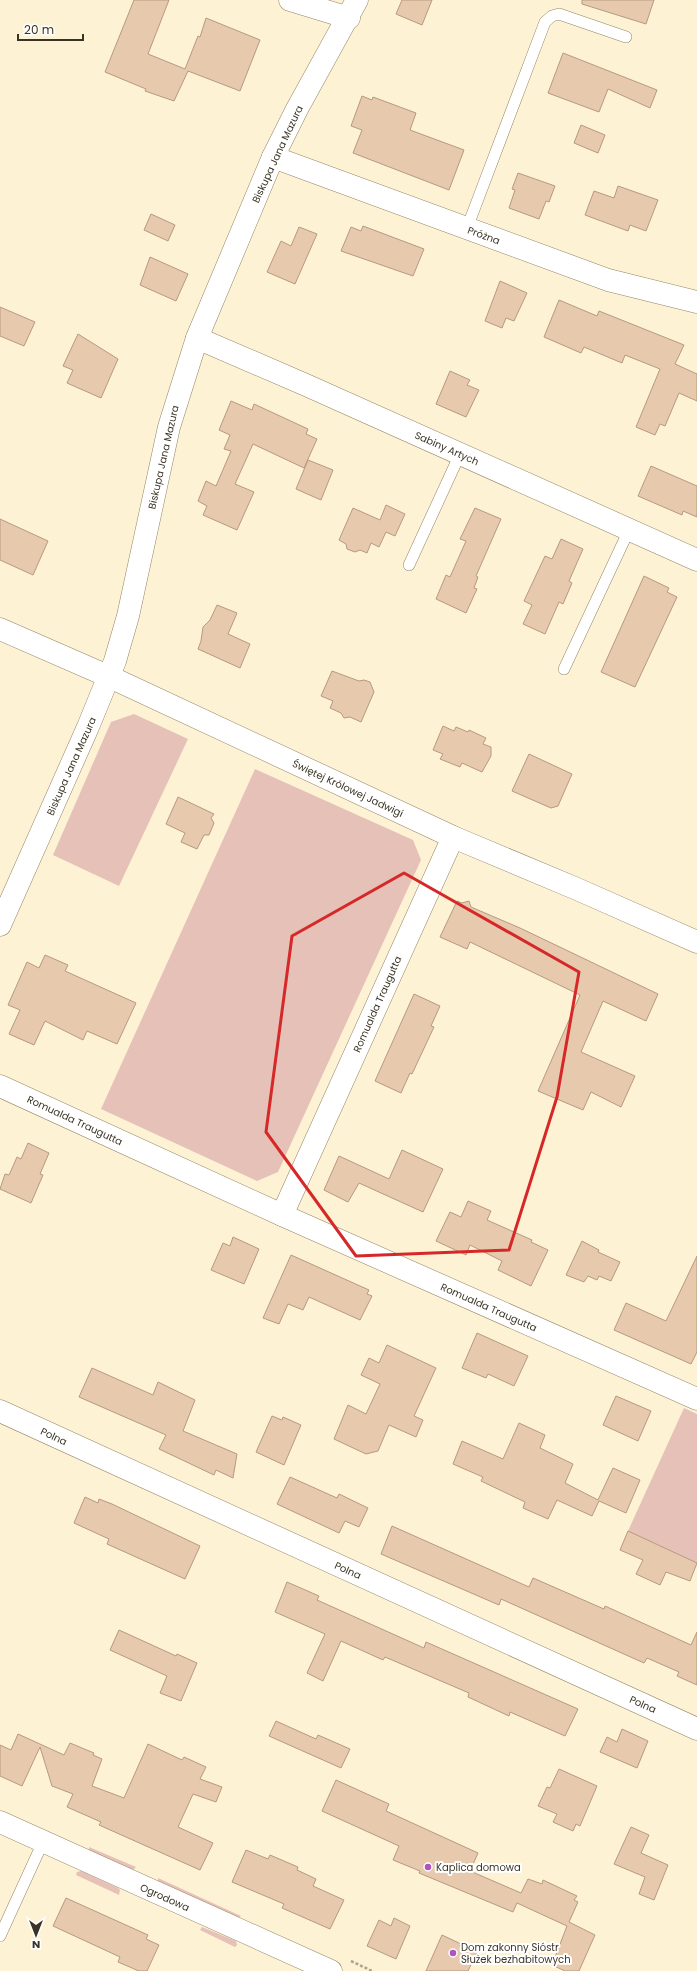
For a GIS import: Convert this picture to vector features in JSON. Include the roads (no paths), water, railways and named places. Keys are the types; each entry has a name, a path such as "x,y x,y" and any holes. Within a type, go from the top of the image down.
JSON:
{"street":[{"path":"290,0 353,9"},
{"name":"Biskupa Jana Mazura","path":"0,925 110,677 128,616 169,427 197,338 273,157 297,109 353,9"},
{"name":"Próżna","path":"273,157 608,280 697,302"},
{"name":"Sabiny Artych","path":"197,338 697,560"},
{"name":"Świętej Królowej Jadwigi","path":"0,629 110,677 453,837 577,889 697,942"},
{"name":"Romualda Traugutta","path":"282,1214 453,837"},
{"name":"Romualda Traugutta","path":"0,1086 282,1214 697,1399"},
{"name":"Polna","path":"0,1411 697,1729"},
{"name":"Ogrodowa","path":"0,1822 331,1971"}],"lane":[{"path":"466,228 545,22 552,16 559,14 626,37"},
{"path":"409,565 460,454"},
{"path":"564,669 629,530"},
{"path":"0,1936 43,1842"}],"place":[{"name":"Kaplica domowa","path":"428,1867"},
{"name":"Dom zakonny Sióstr Służek bezhabitowych","path":"453,1953"}]}
